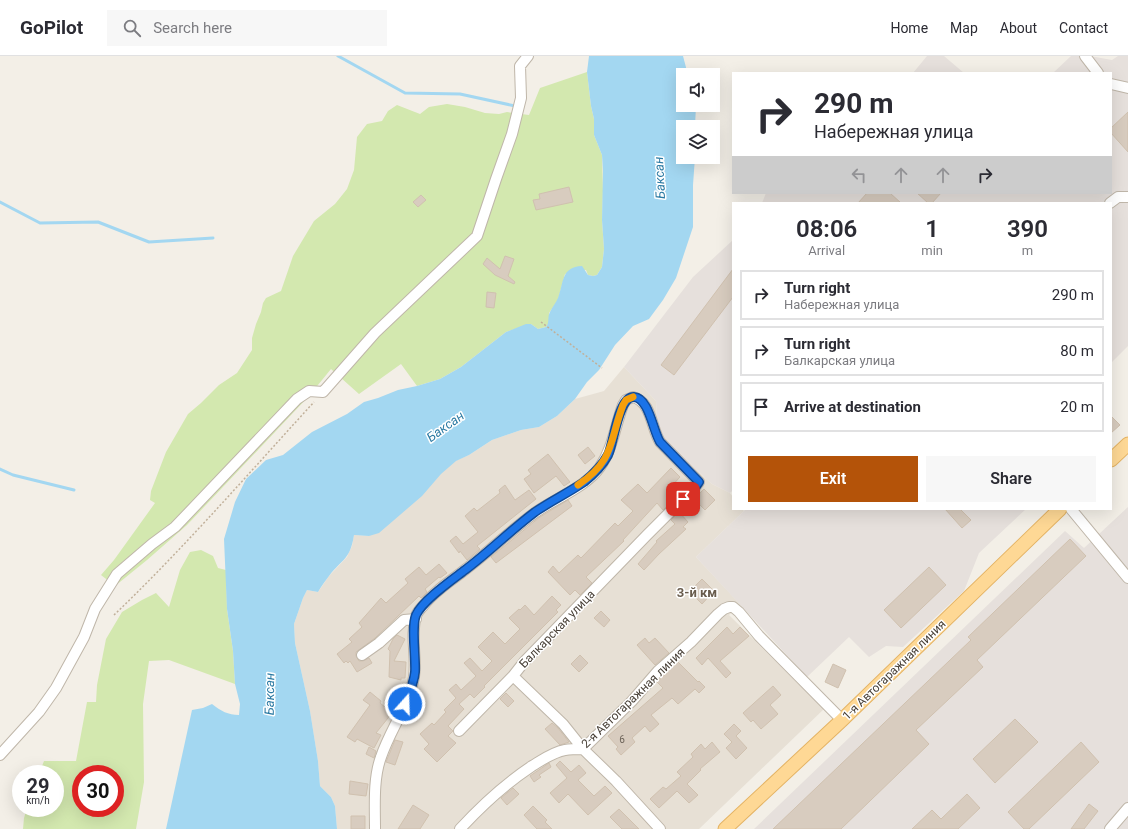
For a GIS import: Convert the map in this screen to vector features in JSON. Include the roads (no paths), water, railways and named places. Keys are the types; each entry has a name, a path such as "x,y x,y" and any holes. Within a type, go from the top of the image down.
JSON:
{"main road":[{"path":"1112,459 1128,444"},
{"name":"1-я Автогаражная линия","path":"725,829 842,720 1059,510"}],"street":[{"path":"0,755 40,712 56,688 84,637 95,609 117,574 152,544 175,527 297,399 309,392 323,392 375,333 477,236 512,134 521,98 520,66 528,56"},
{"path":"1086,56 1097,72"},
{"path":"1112,84 1128,88"},
{"path":"1111,202 1118,197 1128,197"},
{"name":"Балкарская улица","path":"416,619 416,615 437,591 535,513 596,472 608,455 623,405 629,398 633,397 642,401 650,414 656,436 660,442 699,482 694,489 647,535 530,656 513,676 564,724 583,749 616,781 660,829"},
{"path":"1072,510 1128,578"},
{"name":"2-я Автогаражная линия","path":"460,829 481,806 516,777 538,762 564,750 583,749 632,701 658,671 691,642 718,614 729,607 733,607 739,612 759,636 842,720"},
{"path":"362,656 404,620 416,619 414,637 415,673 413,682 405,704 392,728 378,764 374,807 375,829"},
{"path":"459,731 513,676"},
{"path":"1110,829 1128,808"}],"water":[{"name":"Баксан","path":"589,56 683,56 686,68 676,68 676,112 696,112 695,120 676,120 676,164 694,164 693,227 676,278 663,300 649,319 633,326 615,345 599,370 587,382 575,399 557,416 539,427 521,430 492,440 469,455 456,461 441,474 422,496 379,533 369,536 354,535 348,554 329,576 318,592 307,590 294,624 295,643 310,711 318,761 320,786 331,797 335,806 337,829 166,829 192,710 203,708 212,704 225,712 239,715 240,704 235,684 233,651 227,609 224,539 235,502 246,479 266,460 283,455 312,432 347,414 364,402 398,390 440,379 461,367 506,332 526,324 531,324 538,329 546,327 549,314 558,298 564,276 567,272 575,267 582,266 588,275 593,276 597,275 602,267 604,249 602,220 602,155 594,135 594,119 587,72"}],"waterway":[{"path":"338,56 405,93 460,94 515,106"},
{"path":"0,202 40,223 98,222 149,242 213,238"},
{"path":"0,469 13,475 74,490"}],"district":[{"name":"3-й км","path":"697,592"}]}
